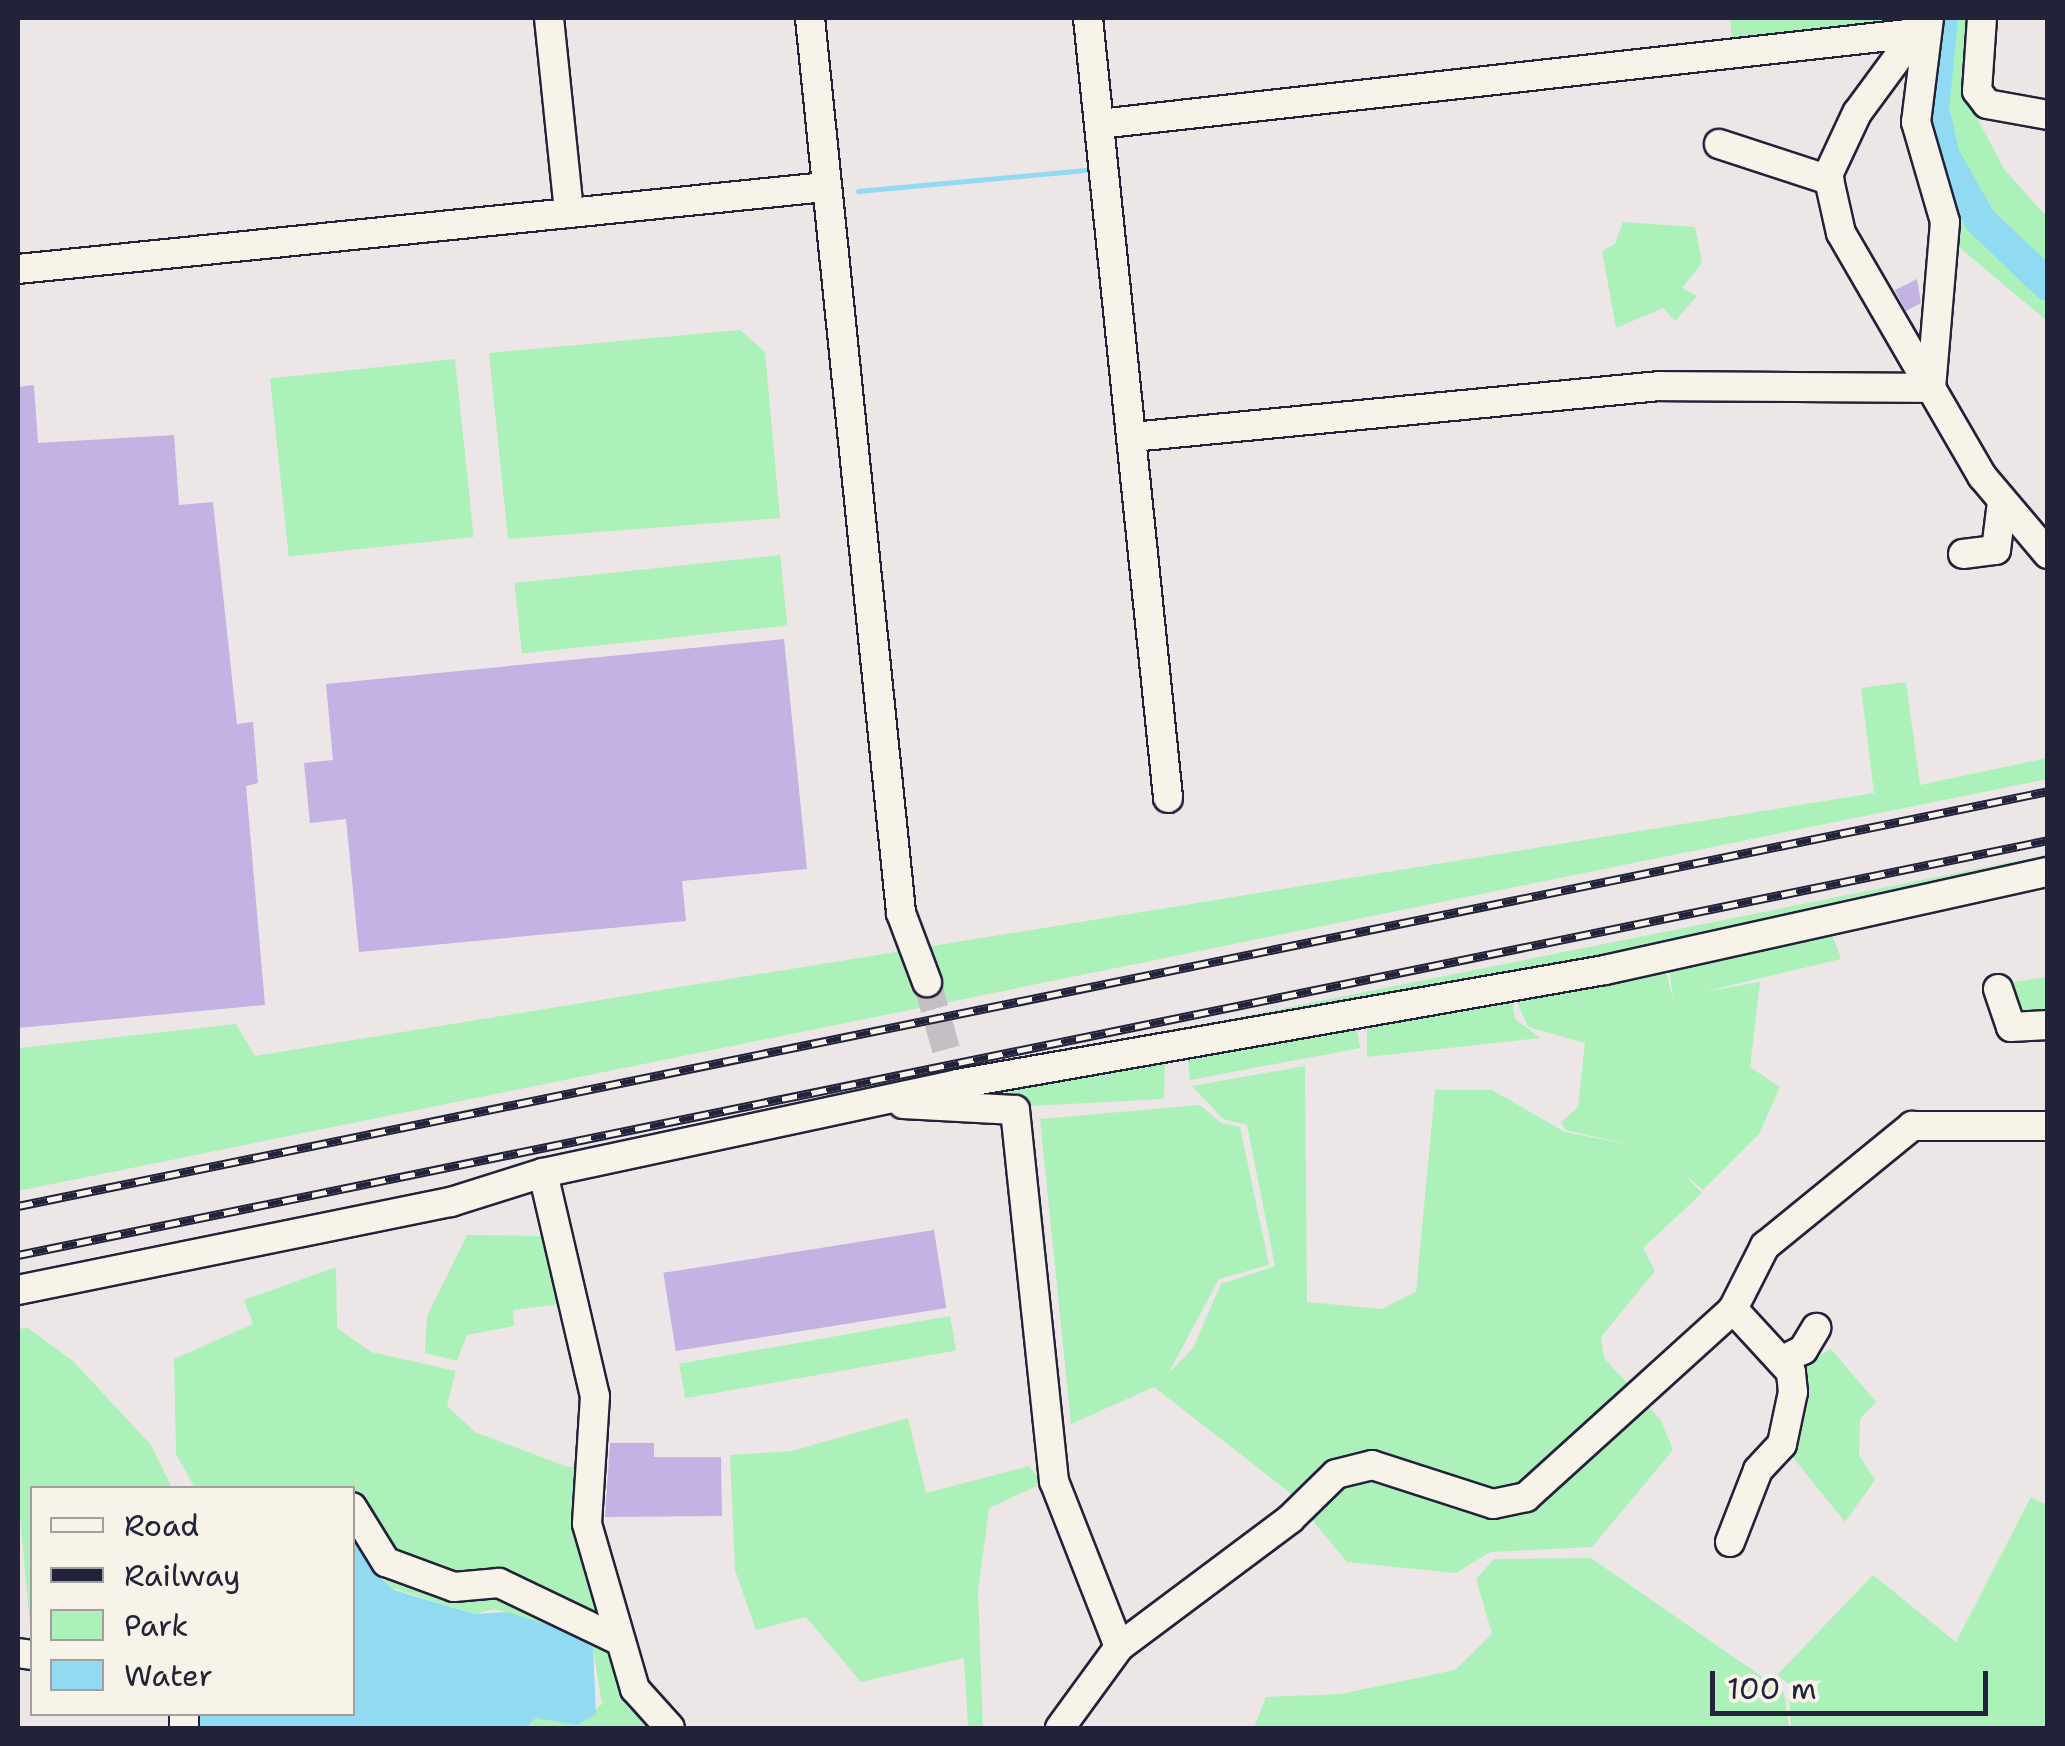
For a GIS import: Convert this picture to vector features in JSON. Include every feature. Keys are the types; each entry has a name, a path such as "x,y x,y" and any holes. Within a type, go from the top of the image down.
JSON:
{"street":[{"path":"548,18 569,213"},
{"path":"810,18 901,913 927,982"},
{"path":"1088,18 1168,798"},
{"path":"1982,18 1977,91 1986,104 2048,115"},
{"path":"1099,124 1840,30 1924,28"},
{"path":"1829,180 1858,113 1924,28"},
{"path":"1924,28 1916,122 1946,222 1931,388"},
{"path":"1719,144 1829,180 1931,388 2002,502 2048,554"},
{"path":"18,269 825,187"},
{"path":"1132,437 1660,386 1931,388"},
{"path":"1963,554 1996,550 2002,502"},
{"path":"18,1290 451,1202 543,1173 876,1102 1624,966 2048,872"},
{"path":"1998,989 2011,1027 2048,1025"},
{"path":"876,1102 1015,1110 1054,1480 1118,1648"},
{"path":"1060,1728 1118,1648 1354,1467 1372,1466 1492,1504 1526,1497 1733,1309 1765,1246 1912,1126 2048,1126"},
{"path":"543,1173 595,1396 587,1524 634,1689 670,1728"},
{"path":"1730,1542 1758,1470 1782,1444 1791,1418 1791,1372 1733,1309"},
{"path":"1781,1361 1803,1350 1816,1328"},
{"path":"355,1512 386,1562 454,1586 499,1583 620,1641"}],"green space":[{"path":"1730,18 1908,18 1904,27 1733,47"},
{"path":"1935,18 1968,18 1965,95 2004,169 2047,217 2047,321 1954,243 1964,215 1923,132"},
{"path":"1623,222 1695,227 1702,263 1682,288 1697,296 1675,321 1663,308 1616,328 1602,251 1615,244"},
{"path":"740,330 765,352 780,518 508,539 489,353"},
{"path":"455,359 474,537 289,556 270,378"},
{"path":"780,555 787,626 522,654 514,583"},
{"path":"1906,682 1920,785 2047,758 2047,779 18,1191 18,1048 236,1024 255,1056 1874,793 1861,688"},
{"path":"2047,855 2047,876 1701,947 962,1073"},
{"path":"1831,932 1841,959 1703,992 1760,982 1750,1067 1780,1087 1759,1134 1703,1190 1683,1173 1702,1193 1643,1248 1655,1271 1601,1337 1604,1358 1661,1420 1673,1450 1592,1547 1490,1552 1456,1573 1347,1562 1289,1492 1154,1387 1071,1424 1040,1119 1200,1105 1221,1123 1240,1127 1269,1265 1219,1279 1168,1374 1193,1348 1221,1284 1275,1266 1247,1125 1223,1119 1192,1086 1305,1066 1307,1302 1381,1309 1416,1292 1435,1090 1492,1090 1565,1132 1642,1147 1565,1130 1561,1122 1578,1107 1585,1043 1528,1027 1514,995 1665,968 1673,999 1669,965"},
{"path":"2045,977 2047,1019 2014,1022 2003,984"},
{"path":"1511,995 1515,1019 1540,1038 1367,1057 1367,1022"},
{"path":"1356,1024 1360,1048 1190,1080 1188,1060"},
{"path":"1165,1059 1164,1099 1030,1106 976,1099 972,1089"},
{"path":"467,1235 544,1236 561,1304 513,1310 514,1326 467,1335 457,1361 425,1353 427,1316"},
{"path":"336,1267 337,1328 371,1352 456,1371 447,1406 475,1432 568,1467 585,1466 601,1595 670,1728 527,1728 536,1718 577,1725 602,1704 593,1648 573,1633 495,1609 474,1614 389,1587 355,1523 355,1486 194,1486 176,1454 174,1359 253,1324 244,1300"},
{"path":"950,1316 956,1350 685,1398 679,1364"},
{"path":"28,1328 73,1361 151,1445 171,1486 30,1486 30,1625 18,1494 18,1329"},
{"path":"1831,1349 1876,1402 1860,1419 1859,1455 1875,1480 1845,1522 1782,1444 1791,1372"},
{"path":"908,1418 926,1493 1029,1466 1043,1483 989,1508 978,1592 983,1728 968,1728 964,1658 861,1682 806,1617 756,1630 735,1570 730,1455 792,1451"},
{"path":"2031,1497 2047,1505 2047,1728 1791,1728 1789,1684 1777,1675 1873,1575 1956,1642"},
{"path":"1591,1558 1784,1692 1789,1728 1254,1728 1266,1697 1341,1694 1455,1670 1492,1634 1476,1579 1494,1559"}],"water":[{"path":"355,1522 361,1527 369,1567 394,1590 474,1614 507,1612 573,1633 593,1648 596,1714 577,1725 536,1718 526,1728 191,1728 187,1716 355,1716"}],"building":[{"path":"1917,279 1921,303 1906,311 1895,290"},
{"path":"34,385 38,443 174,435 179,505 213,502 237,724 253,722 258,783 246,786 265,1005 18,1028 18,387"},
{"path":"784,639 807,869 682,881 686,921 359,952 346,819 310,823 304,763 333,760 326,684"},
{"path":"934,1230 946,1308 676,1351 663,1273"},
{"path":"610,1443 654,1443 654,1457 721,1457 722,1516 605,1517"}],"waterway":[{"path":"1942,18 1933,109 1944,156 1980,220 2048,285"},
{"path":"858,191 1096,169"}],"tunnel":[{"path":"927,982 962,1106"}],"railway":[{"path":"18,1206 2048,791"},
{"path":"18,1255 2048,840"}]}
